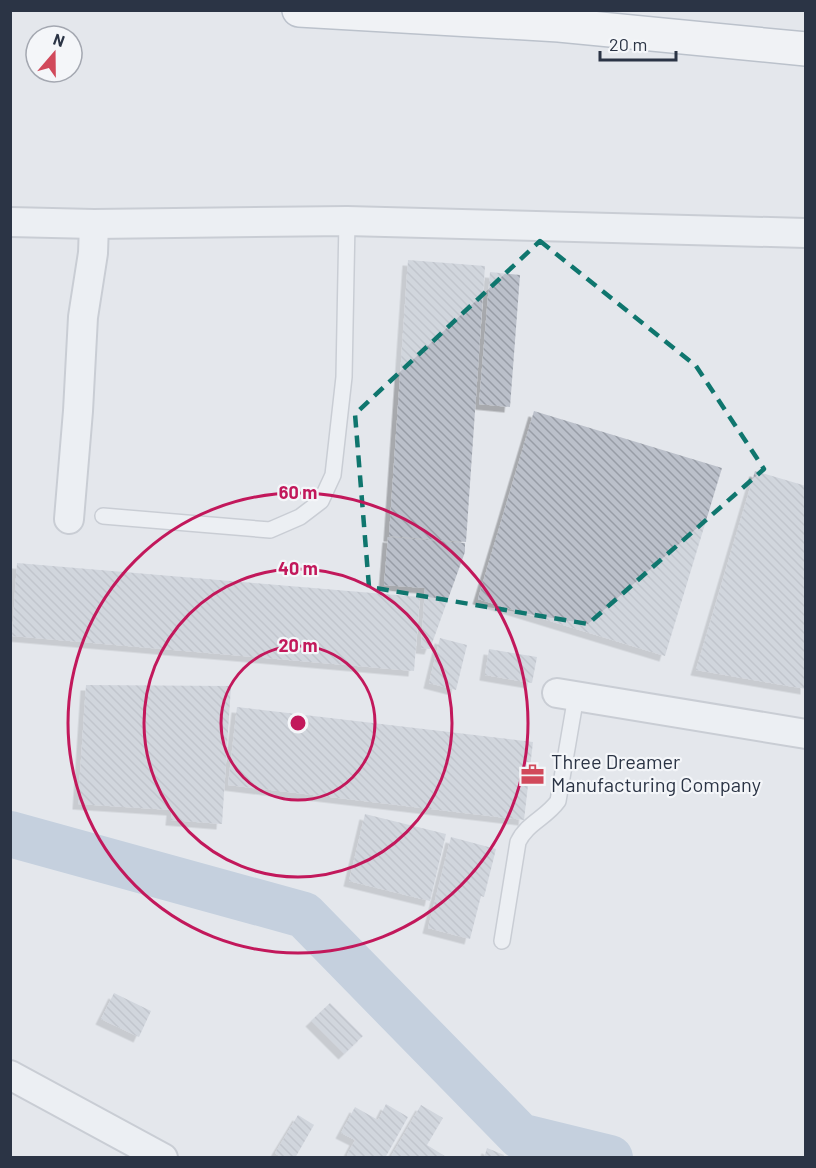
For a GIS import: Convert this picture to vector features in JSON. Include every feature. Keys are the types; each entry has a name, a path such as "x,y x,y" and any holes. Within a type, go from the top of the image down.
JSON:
{"highway":[{"path":"299,10 559,25 806,49"}],"street":[{"path":"10,222 94,224 347,221 806,233"},
{"path":"69,519 83,317 93,253 94,224"},
{"path":"566,694 806,734"},
{"path":"10,1075 163,1158"}],"lane":[{"path":"103,516 270,530 300,518 321,501 333,475 344,377 347,221"},
{"path":"502,940 519,842 523,832 549,812 558,801 566,694"}],"highlighted area":[{"path":"540,241 696,366 764,469 588,624 369,587 355,414"}],"building":[{"path":"408,260 485,266 466,542 389,536"},
{"path":"490,272 520,275 510,407 479,404"},
{"path":"534,411 722,468 665,656 478,599"},
{"path":"755,471 806,486 806,689 696,670"},
{"path":"388,537 465,543 465,552 430,649 421,648 425,588 384,585"},
{"path":"17,563 420,597 414,671 12,636"},
{"path":"440,638 467,645 456,690 429,683"},
{"path":"489,649 537,657 532,683 485,675"},
{"path":"86,685 231,686 222,824 171,820 172,810 78,804"},
{"path":"237,707 533,742 524,820 228,785"},
{"path":"365,814 446,834 430,901 349,881"},
{"path":"451,837 496,849 470,939 428,928"},
{"path":"114,993 151,1011 139,1037 101,1019"},
{"path":"330,1003 363,1036 344,1054 311,1021"},
{"path":"386,1104 408,1117 385,1158 352,1158 347,1155 355,1140 341,1133 355,1107 378,1120"},
{"path":"421,1105 443,1118 427,1145 448,1158 390,1158"},
{"path":"298,1115 314,1125 295,1158 282,1158 275,1153"},
{"path":"487,1148 504,1155 503,1158 484,1158"}],"waterway":[{"path":"10,834 304,915 520,1136 610,1158"}],"place":[{"name":"Three Dreamer Manufacturing Company","path":"533,774"}]}
